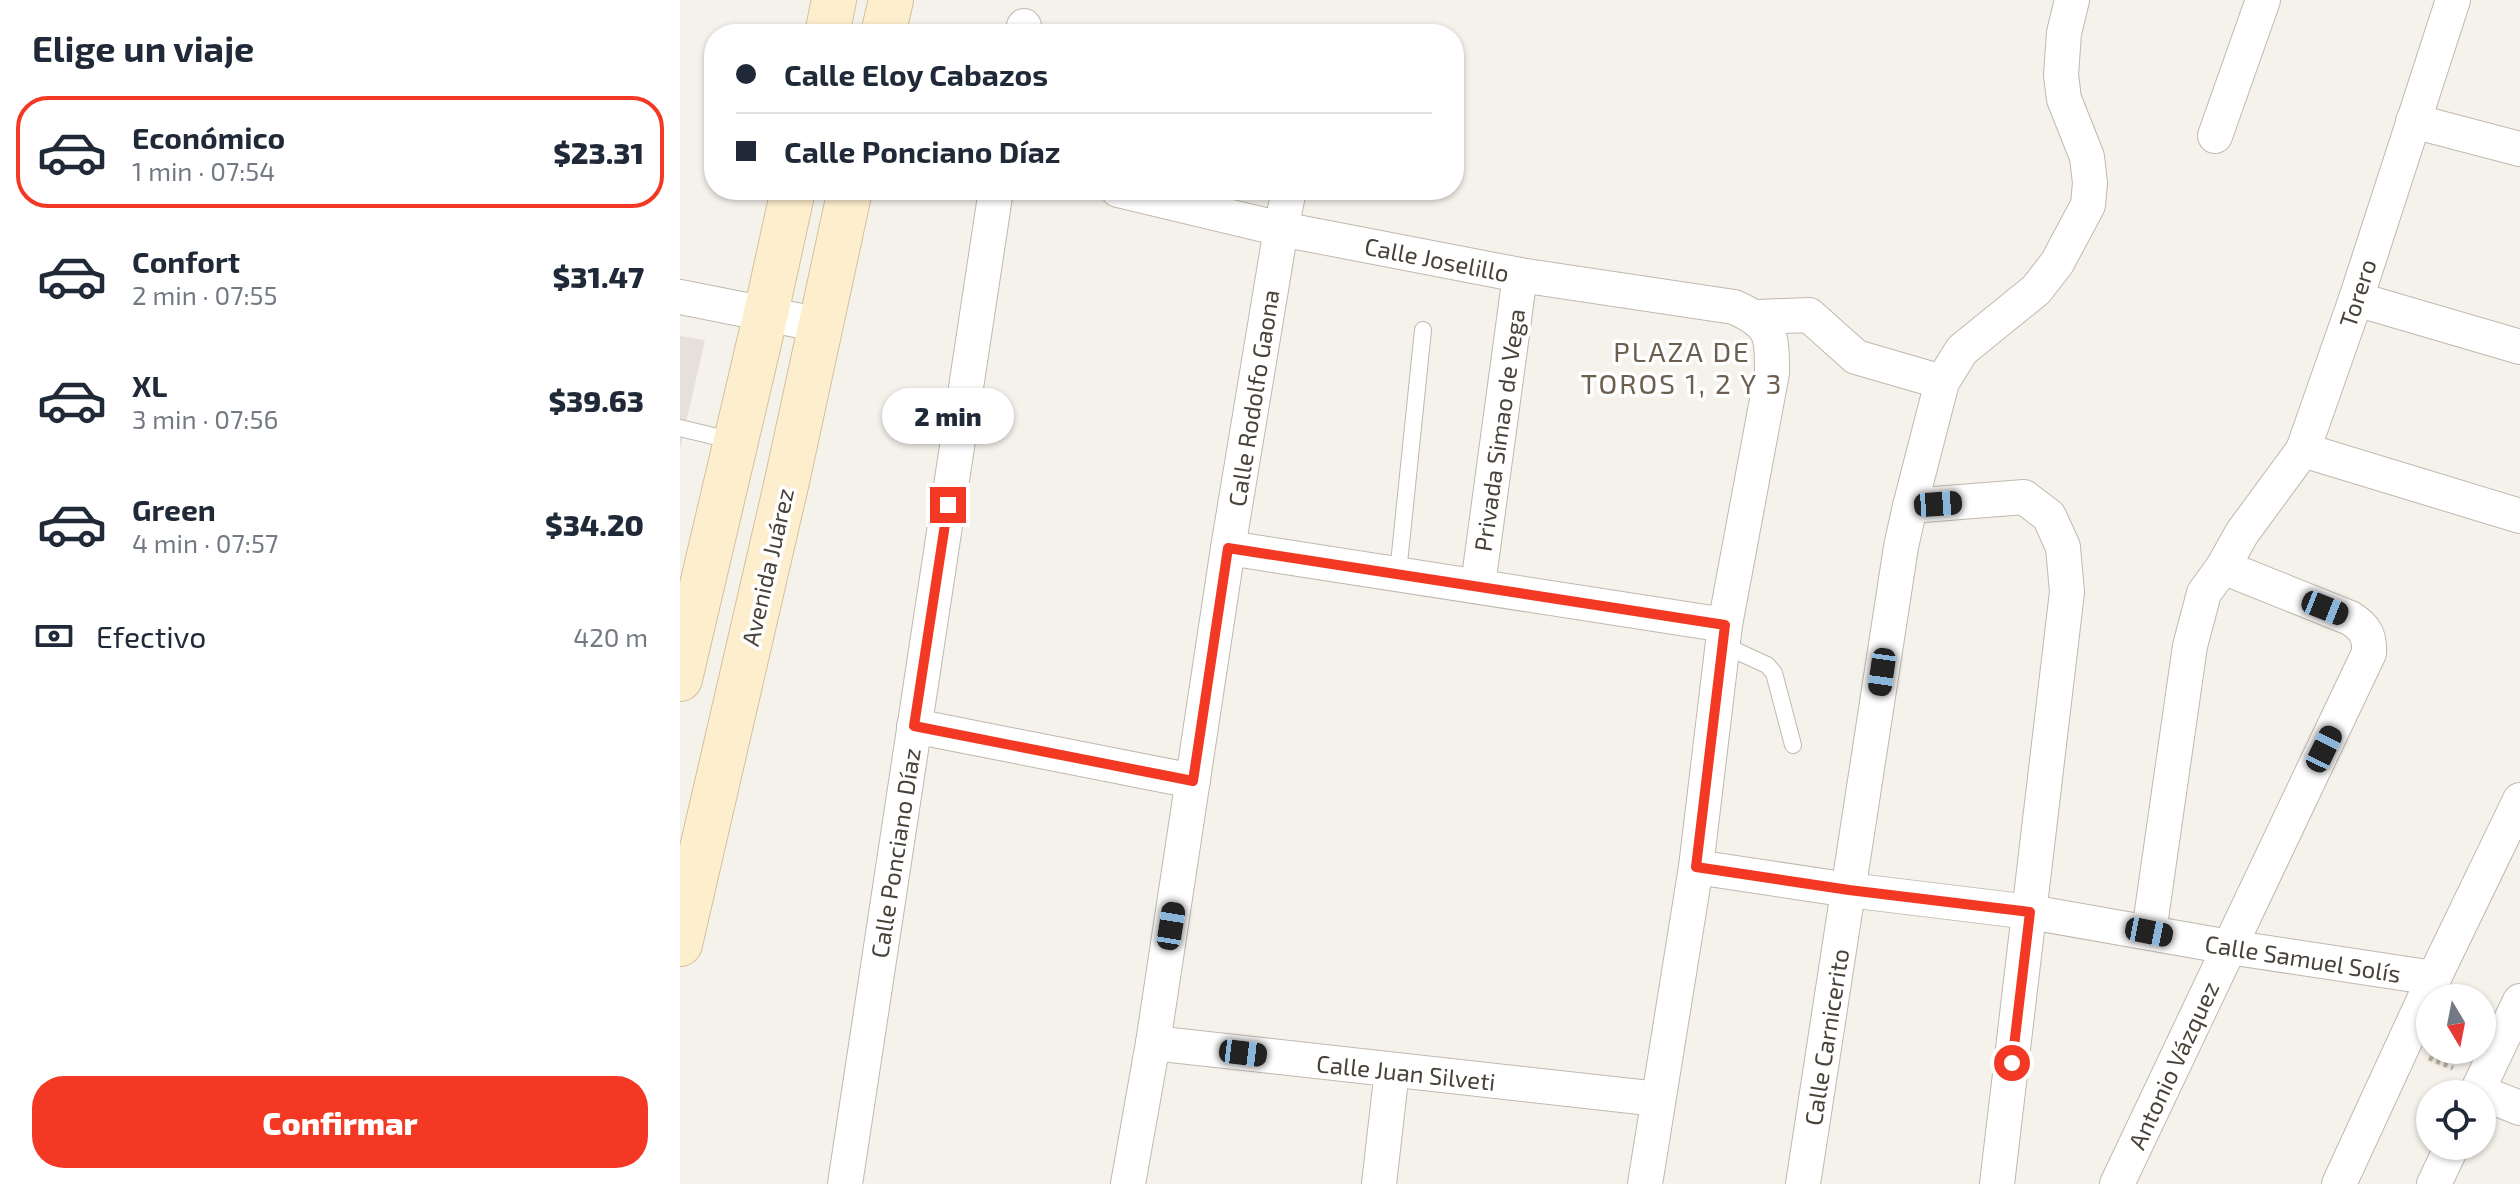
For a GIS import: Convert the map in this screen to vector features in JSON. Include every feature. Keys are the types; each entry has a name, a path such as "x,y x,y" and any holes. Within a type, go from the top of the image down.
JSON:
{"main road":[{"path":"829,24 834,0"},
{"path":"885,24 891,0"},
{"path":"680,679 685,636 736,441 791,200"},
{"name":"Avenida Juárez","path":"680,944 848,200"}],"street":[{"name":"Calle Carnicerito","path":"1803,1184 1901,547 1942,382 1962,350 2036,290 2057,263 2088,205 2090,183 2087,157 2064,99 2061,75 2064,33 2072,0"},
{"path":"2215,136 2263,0"},
{"name":"Torero","path":"2149,932 2190,646 2204,593 2242,533 2303,450 2356,299 2453,0"},
{"path":"2413,121 2520,149"},
{"name":"Calle Ponciano Díaz","path":"845,1184 994,200"},
{"name":"Calle Joselillo","path":"1160,200 1281,229 1520,275 1734,307 1757,317"},
{"name":"Calle Rodolfo Gaona","path":"1128,1184 1153,1043 1228,548 1287,200"},
{"name":"Privada Simao de Vega","path":"1478,585 1520,275"},
{"path":"680,297 821,325"},
{"path":"2356,299 2520,347"},
{"path":"1757,317 1809,315 1856,357 1942,382"},
{"path":"1645,1184 1696,867 1724,635 1772,373 1770,336 1757,317"},
{"path":"2303,450 2520,516"},
{"path":"1910,506 2024,497 2049,516 2063,547 2067,592 1997,1184"},
{"path":"1228,548 1478,585 1724,635"},
{"name":"Antonio Vázquez","path":"2117,1184 2365,663 2370,641 2360,625 2350,618 2223,567"},
{"path":"914,726 1193,781"},
{"path":"2339,1184 2520,800"},
{"name":"Calle Samuel Solís","path":"1696,867 2030,912 2229,947 2434,978"},
{"path":"2482,1080 2520,1001"},
{"name":"Calle Juan Silveti","path":"1153,1043 1658,1099"},
{"path":"1379,1184 1392,1070"},
{"path":"2496,1099 2520,1108"},
{"path":"2434,1184 2445,1160"}],"lane":[{"path":"1398,573 1423,330"},
{"path":"680,428 736,441"},
{"path":"1724,635 1774,673 1793,745"}],"shaded area":[{"path":"680,336 705,340 680,449"}],"district":[{"name":"PLAZA DE TOROS 1, 2 Y 3","path":"1682,367"}],"route":[{"path":"948,505 914,726 1193,781 1228,548 1725,625 1696,867 2030,912 2012,1063"}]}
